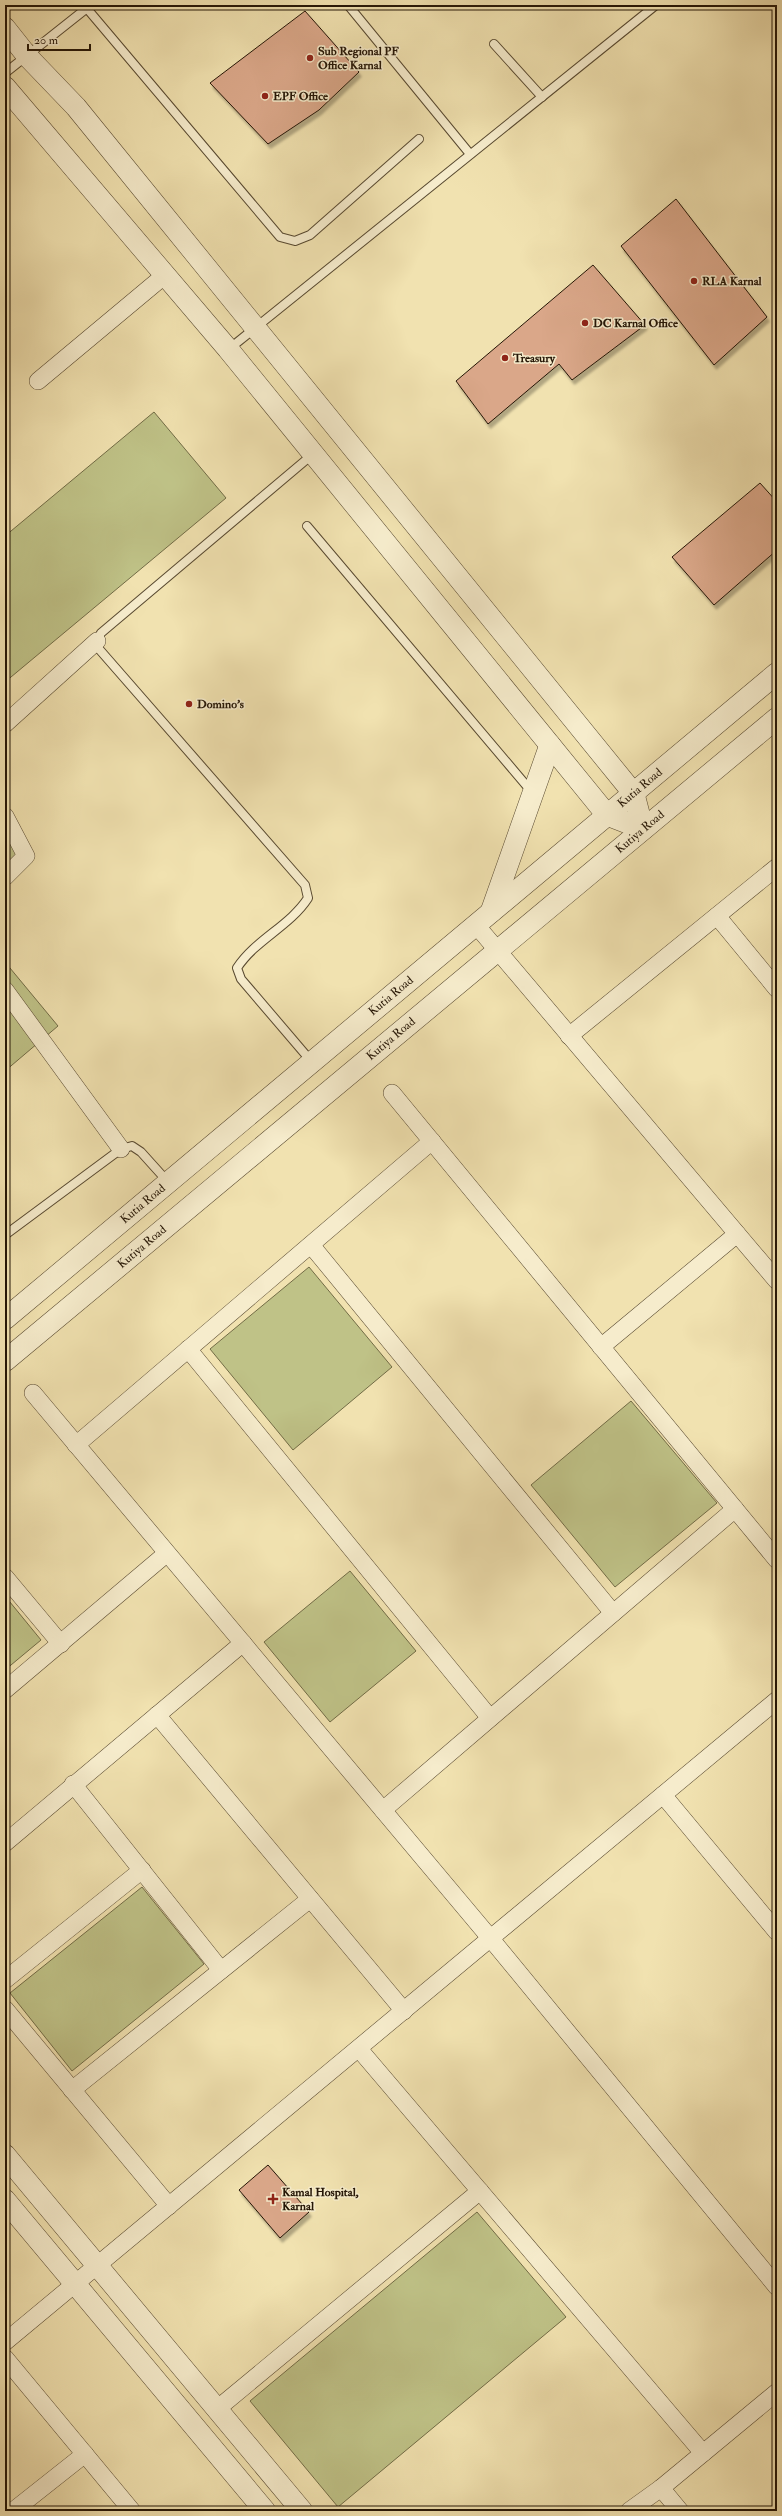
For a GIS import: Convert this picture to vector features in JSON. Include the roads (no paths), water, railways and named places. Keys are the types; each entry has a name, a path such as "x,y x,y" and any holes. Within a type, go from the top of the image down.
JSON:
{"street":[{"path":"5,28 28,57 76,107 634,794 643,829"},
{"path":"5,88 228,349 608,815 643,829"},
{"path":"38,381 165,275"},
{"path":"442,611 468,590"},
{"path":"5,724 97,641"},
{"name":"Kutia Road","path":"5,1319 777,673"},
{"name":"Kutiya Road","path":"5,1361 777,718"},
{"path":"550,745 533,793 483,919 498,950 777,1281"},
{"path":"5,816 26,856 5,877"},
{"path":"569,1036 777,867"},
{"path":"717,916 777,989"},
{"path":"5,990 121,1149"},
{"path":"392,1093 777,1560"},
{"path":"76,1445 432,1141"},
{"path":"601,1347 737,1234"},
{"path":"311,1245 613,1613"},
{"path":"188,1349 490,1718"},
{"path":"33,1393 166,1554 243,1643 491,1939 777,2287"},
{"path":"383,1810 735,1509"},
{"path":"5,1690 166,1554"},
{"path":"5,1577 61,1644"},
{"path":"5,1843 243,1643"},
{"path":"5,2342 777,1700"},
{"path":"157,1715 404,2011"},
{"path":"74,1784 221,1970"},
{"path":"663,1795 777,1932"},
{"path":"5,1980 142,1870"},
{"path":"72,2090 310,1898"},
{"path":"5,2009 169,2206"},
{"path":"359,2049 703,2453"},
{"path":"5,2155 302,2511"},
{"path":"216,2409 480,2191"},
{"path":"5,2200 265,2511"},
{"path":"5,2358 132,2511"},
{"path":"629,2511 661,2488 777,2392"},
{"path":"13,2511 85,2454"},
{"path":"661,2488 680,2511"}],"lane":[{"path":"348,5 470,154"},
{"path":"228,349 656,5"},
{"path":"5,73 28,57 86,7 280,237 295,240 310,234 419,139"},
{"path":"494,44 542,97"},
{"path":"312,1062 241,980 237,968 244,957 301,909 308,898 305,885 99,649 97,641 100,633 313,454"},
{"path":"307,526 533,793"},
{"path":"5,1235 121,1149 132,1146 141,1152 169,1182"}],"place":[{"name":"Sub Regional PF Office Karnal","path":"310,58"},
{"name":"EPF Office","path":"265,96"},
{"name":"RLA Karnal","path":"694,281"},
{"name":"DC Karnal Office","path":"585,323"},
{"name":"Treasury","path":"505,358"},
{"name":"Domino's","path":"189,704"},
{"name":"Kamal Hospital, Karnal","path":"273,2199"}]}
